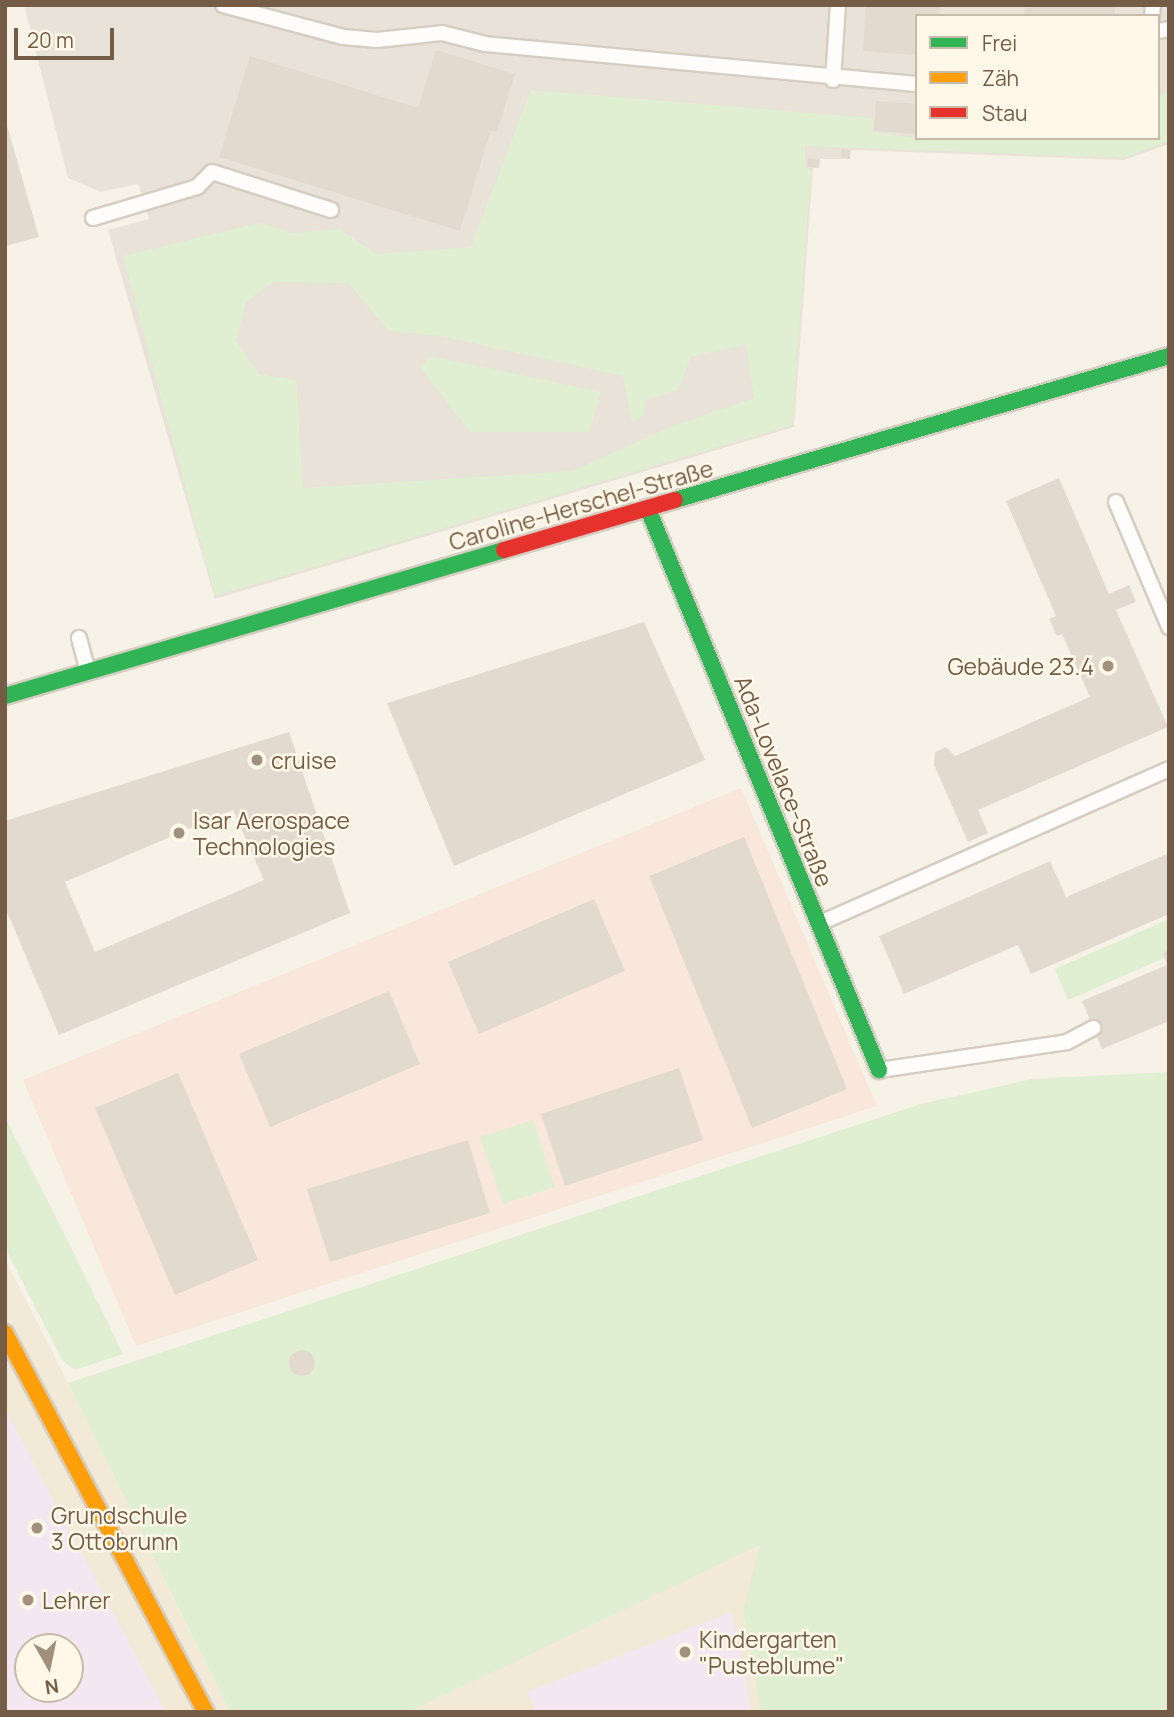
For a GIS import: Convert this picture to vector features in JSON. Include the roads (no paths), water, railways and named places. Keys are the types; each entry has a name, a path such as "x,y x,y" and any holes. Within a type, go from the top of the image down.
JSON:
{"street":[{"name":"Caroline-Herschel-Straße","path":"5,696 1169,356"},
{"name":"Ada-Lovelace-Straße","path":"648,509 879,1070"},
{"path":"5,1333 206,1712"}],"lane":[{"path":"223,5 343,37 377,40 442,33 485,44 832,79 915,84"},
{"path":"832,79 838,5"},
{"path":"93,218 197,187 212,172 331,210"},
{"path":"1116,502 1169,627"},
{"path":"79,638 89,672"},
{"path":"819,923 1169,769"},
{"path":"879,1070 1067,1042 1093,1028"}],"place":[{"name":"Gebäude 23.4","path":"1108,666"},
{"name":"cruise","path":"257,760"},
{"name":"Isar Aerospace Technologies","path":"179,833"},
{"name":"Grundschule 3 Ottobrunn","path":"37,1528"},
{"name":"Lehrer","path":"28,1600"},
{"name":"Kindergarten \"Pusteblume\"","path":"685,1652"}]}
